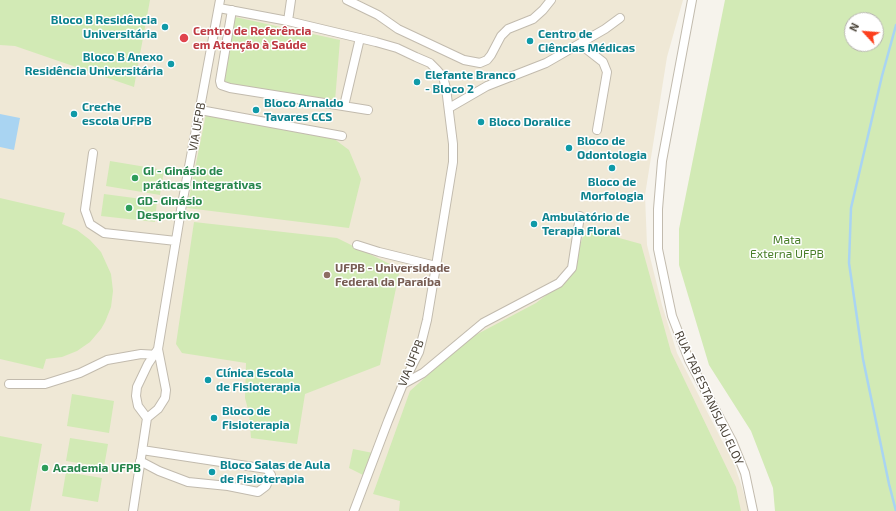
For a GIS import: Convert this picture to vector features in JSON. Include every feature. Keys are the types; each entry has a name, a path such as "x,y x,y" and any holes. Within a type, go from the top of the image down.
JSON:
{"street":[{"path":"288,21 291,0"},
{"path":"347,0 378,16 398,29 464,60 480,63 487,60 492,55 501,36 508,29 533,19 551,0"},
{"name":"RUA TAB ESTANISLAU ELOY","path":"692,0 662,160 658,209 658,249 672,316 689,360 732,441 745,473 753,511"},
{"name":"VIA UFPB","path":"158,353 148,364 137,387 136,396 138,406 147,418 158,409 165,398 166,390 158,353 176,241 219,4 232,10 288,21 397,48 430,63 442,77 446,88 453,144 453,162 436,266 426,320 418,352 388,421 354,511"},
{"path":"232,10 220,81 221,85 230,88 368,110"},
{"path":"449,108 487,86 546,62 580,44 620,18"},
{"path":"344,106 360,38"},
{"path":"580,44 603,62 607,72 597,130"},
{"path":"200,110 342,136"},
{"path":"93,153 85,210 90,224 104,232 176,241"},
{"path":"403,384 423,373 483,323 559,283 572,268 580,216"},
{"path":"357,245 386,254 436,266"},
{"path":"9,384 45,384 80,373 107,360 141,354 158,353"},
{"path":"133,511 147,418"},
{"path":"140,461 159,471 188,482 228,486 258,492 266,486 271,475 266,469 142,450"}],"shaded area":[{"name":"UFPB - Universidade Federal da Paraíba","path":"0,0 683,0 667,57 645,195 647,245 662,305 677,353 734,464 749,511 0,511"}],"green space":[{"path":"0,0 150,0 134,87 15,46 0,45"},
{"name":"Mata Externa UFPB","path":"725,0 896,0 896,511 775,511 773,488 751,431 709,365 679,265 679,229"},
{"path":"235,17 340,40 335,101 222,85"},
{"path":"206,114 329,135 349,150 361,179 349,228 187,208"},
{"name":"GI - Ginásio de práticas integrativas","path":"110,161 164,170 160,195 106,186"},
{"name":"GD- Ginásio Desportivo","path":"104,194 157,201 155,222 101,216"},
{"path":"0,198 65,213 62,224 77,230 90,240 101,252 111,274 113,291 111,307 101,329 90,342 77,351 62,357 46,359 43,369 0,359"},
{"path":"194,222 337,238 400,269 380,365 305,394 297,444 251,438 249,413 245,398 246,363 182,353 176,344"},
{"path":"594,231 641,244 671,352 736,487 741,511 399,511 400,501 373,494 410,391 468,339 536,303 570,277 583,236"},
{"path":"72,394 114,401 109,433 67,426"},
{"path":"0,436 42,444 30,511 0,511"},
{"path":"70,438 108,444 104,467 66,461"},
{"path":"353,449 373,453 363,475 349,468"},
{"path":"66,472 102,478 98,502 62,496"}],"water":[{"path":"0,114 20,118 14,150 0,147"}],"waterway":[{"path":"896,25 882,76 851,208 849,263 863,359 896,511"}],"place":[{"name":"Bloco B Residência Universitária","path":"165,27"},
{"name":"Centro de Referência em Atenção à Saúde","path":"184,38"},
{"name":"Centro de Ciências Médicas","path":"530,41"},
{"name":"Bloco B Anexo Residência Universitária","path":"171,64"},
{"name":"Elefante Branco - Bloco 2","path":"417,82"},
{"name":"Bloco Arnaldo Tavares CCS","path":"256,110"},
{"name":"Creche escola UFPB","path":"74,114"},
{"name":"Bloco Doralice","path":"481,122"},
{"name":"Bloco de Odontologia","path":"569,148"},
{"name":"Bloco de Morfologia","path":"612,168"},
{"name":"GI - Ginásio de práticas integrativas","path":"135,178"},
{"name":"GD- Ginásio Desportivo","path":"129,208"},
{"name":"Ambulatório de Terapia Floral","path":"534,224"},
{"name":"UFPB - Universidade Federal da Paraíba","path":"327,275"},
{"name":"Clínica Escola de Fisioterapia","path":"208,380"},
{"name":"Bloco de Fisioterapia","path":"214,418"},
{"name":"Academia UFPB","path":"45,468"},
{"name":"Bloco Salas de Aula de Fisioterapia","path":"212,472"}]}
